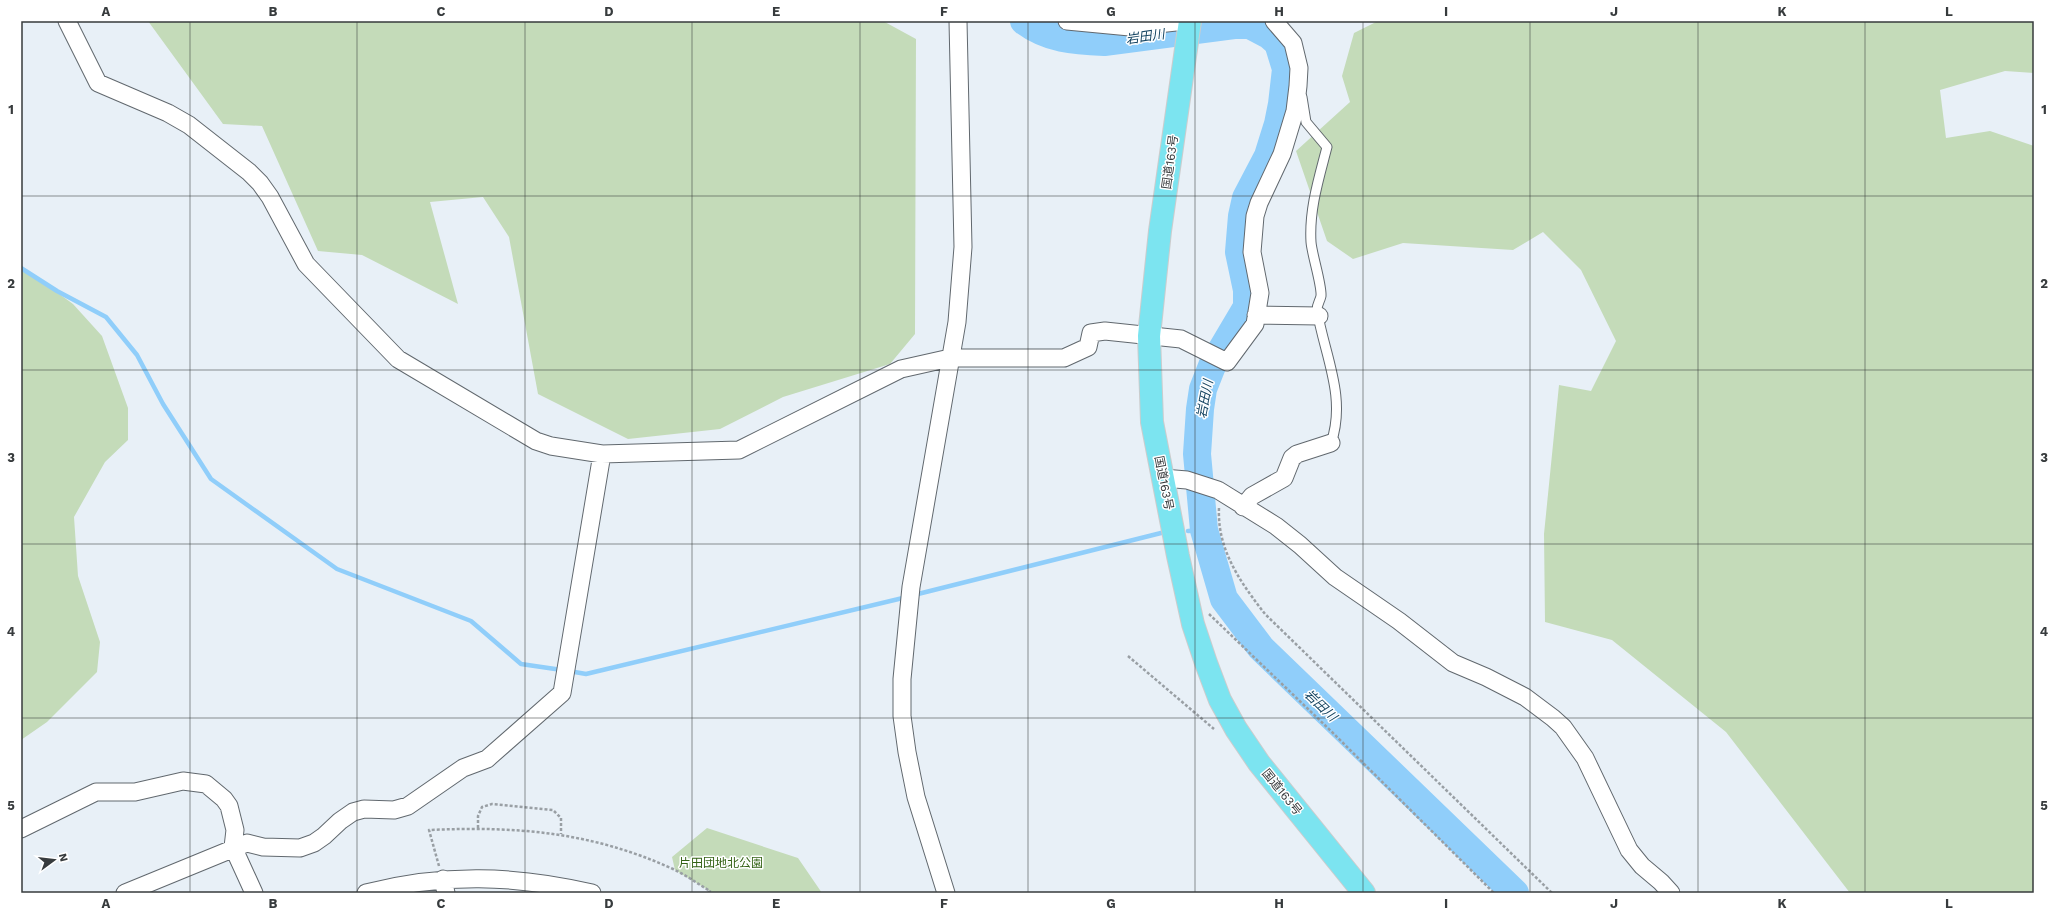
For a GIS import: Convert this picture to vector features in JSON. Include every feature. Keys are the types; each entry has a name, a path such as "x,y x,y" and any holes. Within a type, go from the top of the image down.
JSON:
{"highway":[{"name":"国道163号","path":"1188,26 1160,231 1149,336 1152,422 1163,478 1190,610 1206,663 1220,700 1236,729 1259,763 1364,893"}],"street":[{"path":"67,21 98,83 168,113 190,125 260,183 306,264 398,359 536,441 551,446 602,454 739,450 901,369 950,358 1064,358 1088,347 1091,333 1106,331 1181,339 1227,362 1254,324 1260,293 1252,252 1255,216 1259,203 1282,154 1295,111 1299,68 1293,44 1274,21"},
{"path":"946,893 916,797 906,752 902,716 902,679 911,587 957,322 963,247 958,21"},
{"path":"1067,21 1130,27 1188,26"},
{"path":"1256,315 1319,316"},
{"path":"1243,507 1252,496 1284,478 1292,458 1297,454 1331,443"},
{"path":"124,893 247,842 263,847 300,848 324,836 353,812 364,809 394,810 408,806 463,768 487,759 553,703 562,693 602,454"},
{"path":"1163,478 1187,480 1219,491 1276,526 1335,576 1399,621 1452,663 1486,677 1525,697 1553,718 1563,727 1585,758 1629,850 1642,866 1661,882 1671,893"},
{"path":"21,829 96,792 135,792 183,781 194,781 206,784 224,798 235,830 234,847 254,893"},
{"path":"366,893 393,886 444,886 489,878 528,882 592,893"}],"lane":[{"path":"1298,86 1306,122 1327,147 1312,202 1311,242 1321,296 1317,307 1337,399 1335,432 1331,443"}],"path":[{"path":"1219,491 1221,536 1230,562 1243,586 1265,614 1552,893"},
{"path":"1190,610 1202,610 1211,615 1494,893"},
{"path":"478,828 478,816 482,807 492,804 553,810 561,818 561,834"},
{"path":"444,886 430,830 478,828 510,829 561,834 616,848 675,870 710,891 708,893"}],"green space":[{"path":"148,21 883,21 916,39 915,334 890,364 783,397 720,429 628,439 538,394 509,237 483,197 430,202 458,304 362,255 318,251 262,126 223,124"},
{"path":"1378,21 2034,21 2034,73 2005,71 1940,90 1946,138 1990,131 2034,146 2034,893 1850,893 1726,732 1612,640 1545,622 1544,534 1559,385 1591,391 1616,341 1581,270 1543,232 1513,250 1403,243 1353,259 1327,241 1296,151 1350,102 1342,76 1354,33"},
{"path":"21,266 73,304 102,336 128,408 128,440 105,462 74,517 78,576 100,642 97,672 47,722 21,740"},
{"name":"片田団地北公園","path":"707,828 798,858 822,893 708,893 710,891 675,870 672,857"}],"waterway":[{"name":"岩田川","path":"1024,21 1042,32 1062,38 1104,42 1234,25 1250,25 1269,35 1278,43 1286,69 1278,124 1268,156 1246,198 1242,216 1239,252 1247,290 1247,307 1212,366 1203,389 1197,454 1204,530 1224,599 1261,648 1515,893"},
{"path":"21,268 57,291 106,317 137,355 163,404 211,479 337,569 471,621 521,664 562,670"},
{"path":"1188,531 1204,530"},
{"path":"914,595 1165,532"},
{"path":"569,671 586,674 907,597"}]}
